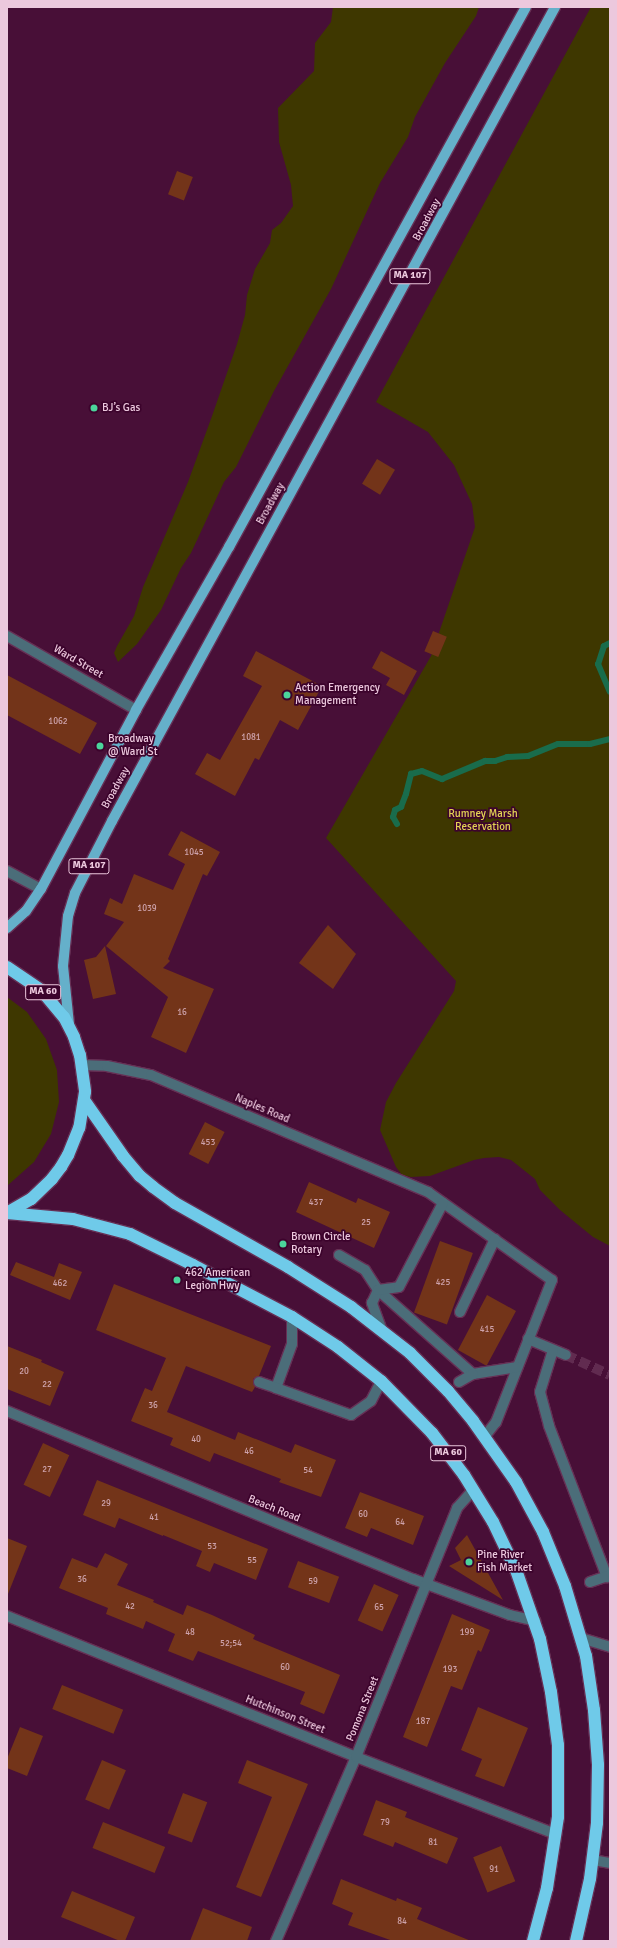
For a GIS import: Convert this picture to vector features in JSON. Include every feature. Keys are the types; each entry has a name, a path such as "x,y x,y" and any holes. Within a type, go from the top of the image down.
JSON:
{"highway":[{"name":"MA 60","path":"7,967 41,990 57,1007 77,1046 82,1065 84,1100"},
{"path":"7,1213 25,1203 42,1189 61,1167 74,1142 82,1115 84,1100"},
{"path":"84,1100 123,1156 140,1176 153,1188 175,1203 321,1287 381,1328 435,1377 485,1436 516,1482 543,1532 563,1580 581,1638 592,1691 598,1745 598,1804 593,1860 576,1941"},
{"name":"MA 60","path":"7,1213 73,1218 130,1234 187,1262 292,1317 338,1347 381,1381 432,1433 473,1490 493,1522 509,1554 535,1622 548,1673 556,1727 559,1781 556,1834 547,1888 533,1941"}],"main road":[{"name":"Broadway","path":"7,928 26,911 41,889 136,710 232,541 526,7"},
{"name":"Broadway","path":"69,1028 63,966 68,916 75,893 115,814 555,7"}],"street":[{"name":"Ward Street","path":"7,636 136,710"},
{"path":"7,871 41,889"},
{"name":"Naples Road","path":"82,1065 107,1066 150,1075 428,1192 552,1280 528,1339"},
{"path":"378,1290 399,1287 443,1203"},
{"path":"460,1312 495,1239"},
{"path":"339,1255 365,1270 378,1290 473,1374"},
{"path":"378,1290 372,1303 381,1328"},
{"path":"276,1388 292,1344 292,1317"},
{"path":"485,1436 496,1422 528,1339 566,1355"},
{"path":"553,1350 540,1392 548,1426 608,1576 590,1582"},
{"path":"459,1382 473,1374 517,1367"},
{"path":"259,1382 351,1415 371,1401 381,1381"},
{"name":"Beach Road","path":"7,1411 427,1585 510,1615 535,1622"},
{"name":"Pomona Street","path":"280,1940 427,1585 457,1508 473,1490"},
{"name":"Hutchinson Street","path":"7,1616 356,1757 556,1834"},
{"path":"581,1638 610,1647"},
{"path":"593,1860 610,1863"}],"green space":[{"path":"333,7 479,7 476,16 445,63 415,117 408,137 380,183 331,289 274,391 236,467 224,482 191,553 181,568 161,610 137,644 118,662 114,653 134,616 143,587 188,482 212,416 237,344 245,315 247,295 255,269 270,243 272,230 281,223 293,206 291,185 279,142 278,108 314,71 315,43 331,22"},
{"name":"Rumney Marsh Reservation","path":"591,7 610,7 610,1246 593,1237 560,1210 540,1190 535,1179 511,1160 499,1157 484,1158 474,1160 430,1176 411,1177 402,1175 396,1167 380,1130 386,1102 396,1083 454,991 456,981 326,838 431,656 475,527 472,504 454,465 428,432 376,402"},
{"path":"7,997 27,1012 46,1039 57,1070 59,1102 51,1134 34,1162 7,1186"}],"building":[{"path":"177,171 193,177 184,200 168,194"},
{"path":"377,459 395,470 380,495 362,484"},
{"path":"433,631 447,637 438,657 424,651"},
{"path":"256,651 322,686 298,730 280,720 259,760 255,758 235,796 195,774 207,753 220,760 262,686 243,676"},
{"path":"381,651 417,671 404,695 386,685 390,678 372,668"},
{"path":"7,675 97,723 80,754 7,715"},
{"path":"181,831 220,852 207,876 203,874 168,959 170,961 163,968 214,989 186,1053 151,1037 168,997 106,946 124,922 104,914 110,898 122,904 134,874 173,890 185,864 168,855"},
{"path":"328,925 356,954 333,989 299,963"},
{"path":"105,946 116,994 93,999 84,960 96,957"},
{"path":"205,1122 225,1132 208,1164 189,1154"},
{"path":"309,1182 356,1203 358,1198 390,1212 374,1248 296,1212"},
{"path":"440,1241 473,1253 447,1324 414,1312"},
{"path":"16,1262 54,1277 59,1263 82,1272 70,1300 10,1275"},
{"path":"114,1284 271,1346 259,1376 253,1379 255,1387 252,1392 186,1366 167,1412 235,1440 238,1432 291,1453 295,1444 336,1460 321,1497 279,1482 281,1479 214,1453 210,1462 170,1445 173,1438 131,1421 145,1388 152,1391 166,1358 96,1330"},
{"path":"487,1295 516,1311 487,1365 485,1365 458,1350"},
{"path":"7,1346 42,1360 41,1362 64,1372 50,1406 7,1389"},
{"path":"43,1443 69,1455 50,1497 24,1485"},
{"path":"97,1480 268,1549 256,1580 214,1563 210,1572 196,1566 202,1551 119,1518 115,1528 83,1515"},
{"path":"360,1492 424,1516 413,1545 371,1528 367,1537 345,1528"},
{"name":"Pine River Fish Market","path":"467,1535 503,1600 449,1566 461,1560 455,1548"},
{"path":"7,1538 27,1546 8,1594 7,1594"},
{"path":"105,1553 128,1564 117,1585 154,1600 153,1602 183,1615 187,1605 212,1615 255,1635 253,1639 340,1675 324,1714 300,1704 305,1692 198,1651 193,1661 168,1651 175,1634 146,1621 143,1629 106,1614 108,1608 59,1588 72,1558 97,1568"},
{"path":"298,1561 339,1577 329,1603 288,1587"},
{"path":"374,1584 399,1595 382,1632 358,1621"},
{"path":"452,1614 490,1630 481,1652 478,1650 462,1690 451,1686 427,1747 403,1737"},
{"path":"62,1685 123,1710 113,1734 52,1709"},
{"path":"478,1707 528,1728 504,1787 475,1776 482,1759 461,1750"},
{"path":"20,1727 43,1736 27,1776 7,1768 7,1759"},
{"path":"102,1760 126,1770 109,1810 85,1800"},
{"path":"247,1760 308,1784 261,1897 236,1887 272,1797 238,1783"},
{"path":"183,1793 207,1802 192,1842 168,1833"},
{"path":"376,1800 407,1812 405,1817 458,1838 447,1864 395,1842 393,1847 363,1835"},
{"path":"103,1822 165,1847 155,1873 93,1848"},
{"path":"501,1846 515,1881 487,1892 473,1857"},
{"path":"341,1879 396,1901 397,1898 422,1908 417,1919 471,1941 393,1941 348,1925 353,1913 332,1904"},
{"path":"72,1891 135,1917 125,1941 120,1941 61,1917"},
{"path":"203,1908 252,1927 247,1941 190,1941"}],"waterway":[{"path":"610,643 604,646 598,664 610,692"},
{"path":"397,824 393,817 395,810 401,807 411,774 422,771 442,779 485,761 495,761 507,757 528,756 558,744 590,744 610,739"}],"tunnel":[{"path":"566,1355 610,1375"}],"place":[{"name":"BJ’s Gas","path":"94,408"},
{"name":"Action Emergency Management","path":"287,695"},
{"name":"Broadway @ Ward St","path":"100,746"},
{"name":"Brown Circle Rotary","path":"283,1244"},
{"name":"462 American Legion Hwy","path":"177,1280"},
{"name":"Pine River Fish Market","path":"469,1562"}]}
